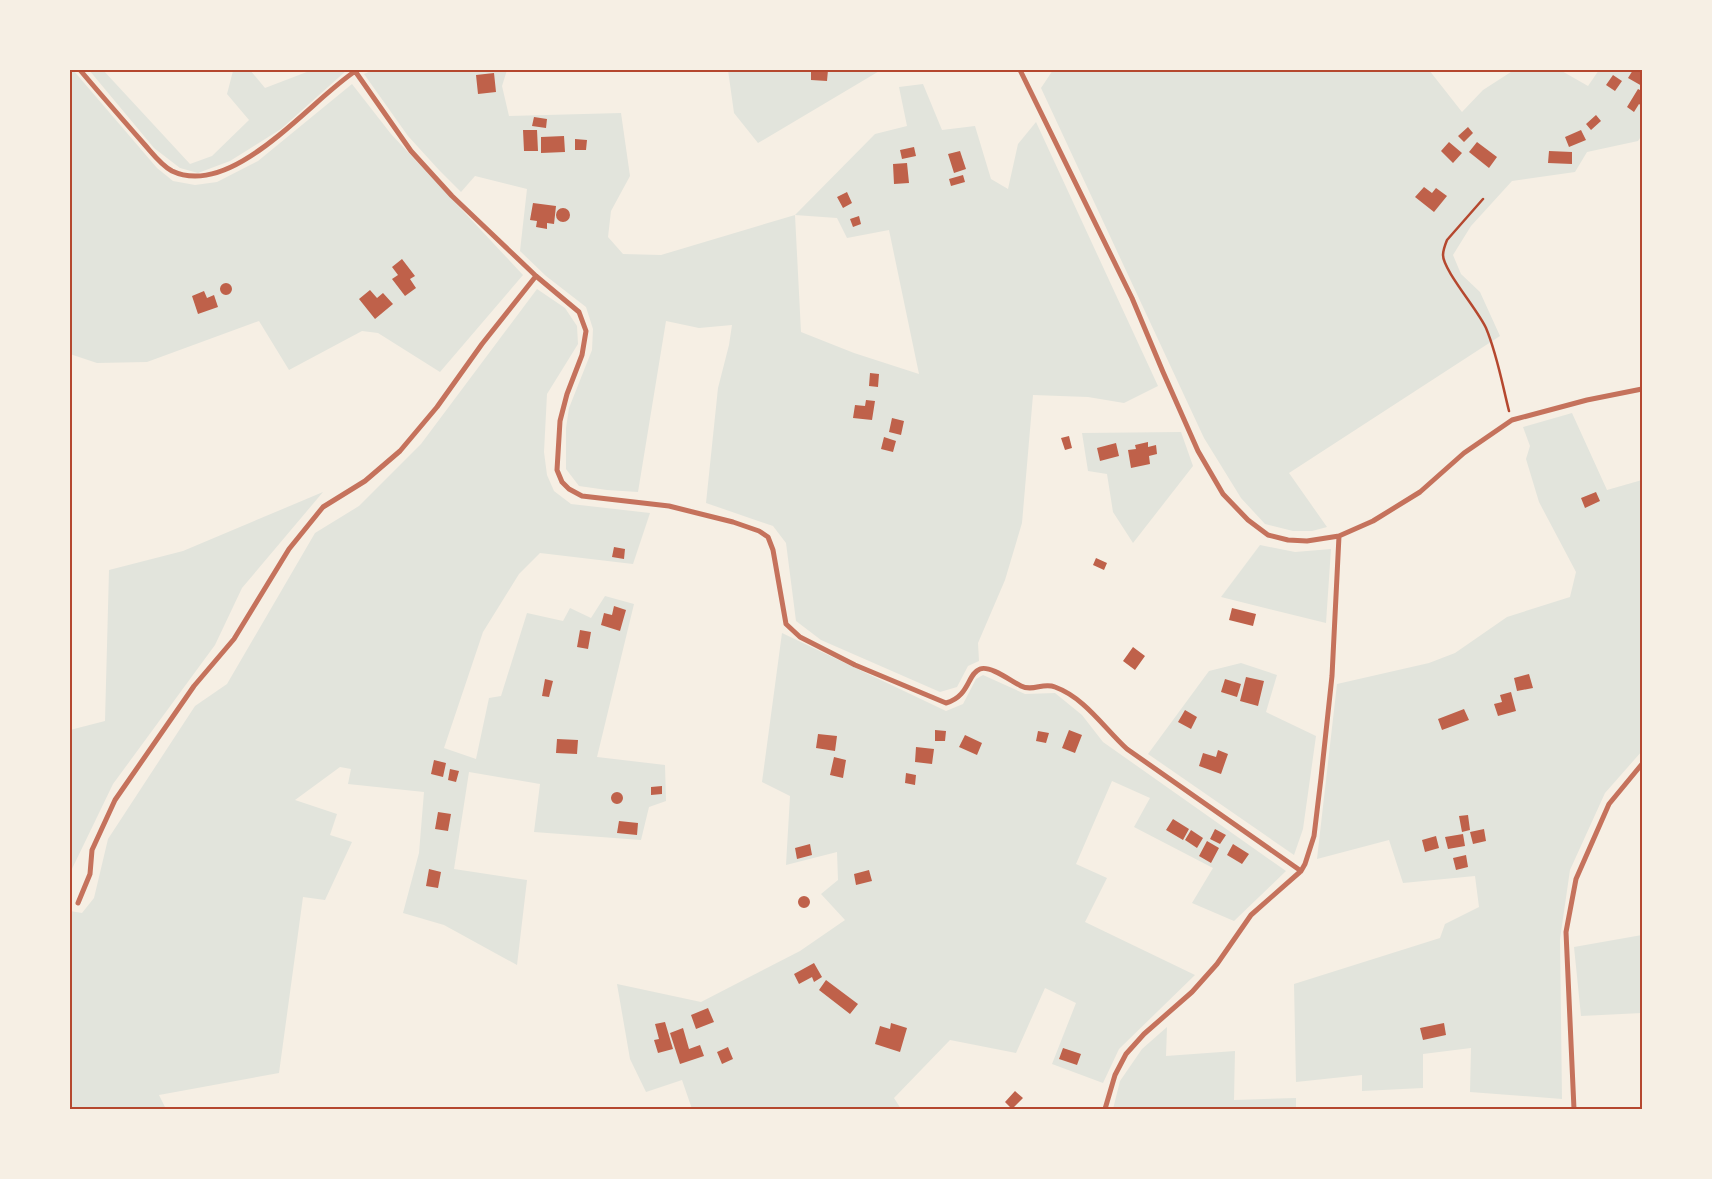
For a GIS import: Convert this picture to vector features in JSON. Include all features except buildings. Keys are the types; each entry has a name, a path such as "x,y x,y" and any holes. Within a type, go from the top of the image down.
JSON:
{"street":[{"path":"80,70 161,162 172,170 189,176 215,173 261,149 356,71 411,151 452,196 536,276 579,312 586,331 582,356 567,394 560,420 557,470 562,482 569,489 582,496 669,506 734,522 759,531 768,537 773,550 786,624 800,637 855,665 946,704 954,701 963,693 974,672 987,668 1024,688 1044,685 1062,690 1098,718 1127,749 1301,871"},
{"path":"1020,70 1132,298 1162,372 1198,451 1223,494 1248,520 1268,535 1288,540 1308,541 1339,536 1373,521 1420,492 1464,454 1512,420 1579,402 1642,389"},
{"path":"78,903 90,874 92,850 115,800 194,686 234,639 289,549 323,507 365,481 400,451 437,407 482,344 536,276"},
{"path":"1105,1109 1115,1076 1126,1054 1144,1034 1192,992 1217,964 1251,916 1301,871 1305,864 1314,836 1332,676 1339,536"},
{"path":"1574,1109 1566,932 1576,880 1609,804 1642,764"}],"path":[{"path":"1483,199 1447,240 1442,257 1446,268 1473,305 1486,327 1512,420"}],"shaded area":[{"path":"70,70 73,70 157,168 173,181 195,185 217,182 258,161 352,84 391,134 523,275 440,372 378,333 362,331 289,370 259,321 147,362 97,363 70,354"},
{"path":"89,70 103,70 190,164 212,156 249,120 227,94 233,71 230,70 250,70 265,88 312,70 347,70 281,129 230,161 198,173 180,168 154,148"},
{"path":"373,70 507,70 502,86 509,116 621,113 630,176 611,211 608,237 623,254 661,255 795,215 875,134 907,126 899,87 923,84 942,130 975,126 991,179 1008,189 1018,144 1036,122 1158,386 1124,403 1088,397 1033,395 1022,523 1005,580 978,643 979,661 968,666 957,687 940,692 821,640 796,621 786,543 773,526 706,503 718,388 732,325 699,328 666,321 638,492 579,486 566,469 566,428 569,408 592,350 593,329 586,307 546,276 520,251 527,189 475,176 461,192 408,136 364,74","holes":["795,215 837,218 847,238 889,230 919,374 854,353 801,332"]},
{"path":"728,70 881,70 758,143 734,113"},
{"path":"1053,70 1429,70 1462,112 1483,90 1514,70 1560,70 1588,86 1599,70 1642,70 1642,135 1638,141 1587,152 1575,172 1512,181 1471,226 1453,255 1461,274 1480,292 1500,336 1289,473 1327,527 1312,531 1293,531 1265,524 1241,498 1204,438 1041,88"},
{"path":"537,289 565,308 577,326 578,344 547,394 544,452 547,475 554,491 571,504 650,513 633,564 540,553 519,574 483,632 444,748 476,759 489,698 501,696 527,613 563,621 570,608 591,618 605,596 634,604 597,757 665,765 666,801 649,807 641,840 534,832 540,784 469,772 454,869 527,880 517,965 444,925 403,913 419,853 424,792 348,784 351,769 340,767 295,800 337,814 330,835 352,842 325,900 303,897 279,1073 159,1095 166,1109 70,1109 70,911 82,913 94,898 108,839 195,706 227,684 315,533 359,506 421,444"},
{"path":"1572,413 1607,490 1642,480 1642,751 1605,793 1570,870 1560,939 1562,1099 1470,1092 1471,1048 1423,1054 1423,1088 1362,1091 1362,1075 1296,1082 1294,984 1440,938 1445,924 1479,907 1475,876 1403,883 1389,840 1317,859 1337,684 1429,663 1455,653 1507,617 1570,597 1576,572 1539,502 1526,459 1530,446 1523,427"},
{"path":"1181,432 1193,466 1133,543 1113,512 1107,474 1088,471 1082,433"},
{"path":"323,492 242,588 215,645 113,784 70,873 70,730 105,721 109,570 183,551"},
{"path":"1260,545 1295,552 1331,549 1326,623 1221,597"},
{"path":"782,633 946,711 963,704 976,679 983,675 1025,694 1055,693 1082,715 1103,742 1286,871 1234,921 1192,903 1213,868 1134,827 1150,798 1112,781 1076,864 1107,878 1085,922 1195,975 1119,1049 1103,1083 1052,1064 1076,1003 1045,988 1016,1053 950,1040 894,1098 901,1109 692,1109 682,1080 646,1092 630,1059 617,984 701,1002 800,951 845,920 821,894 838,880 837,852 786,865 790,796 762,782"},
{"path":"1241,663 1277,675 1266,712 1316,736 1303,829 1294,855 1148,754 1209,671"},
{"path":"1642,935 1642,1013 1581,1016 1574,947"},
{"path":"1167,1027 1166,1056 1235,1051 1234,1100 1296,1098 1296,1109 1113,1109 1120,1081 1142,1049"}]}
